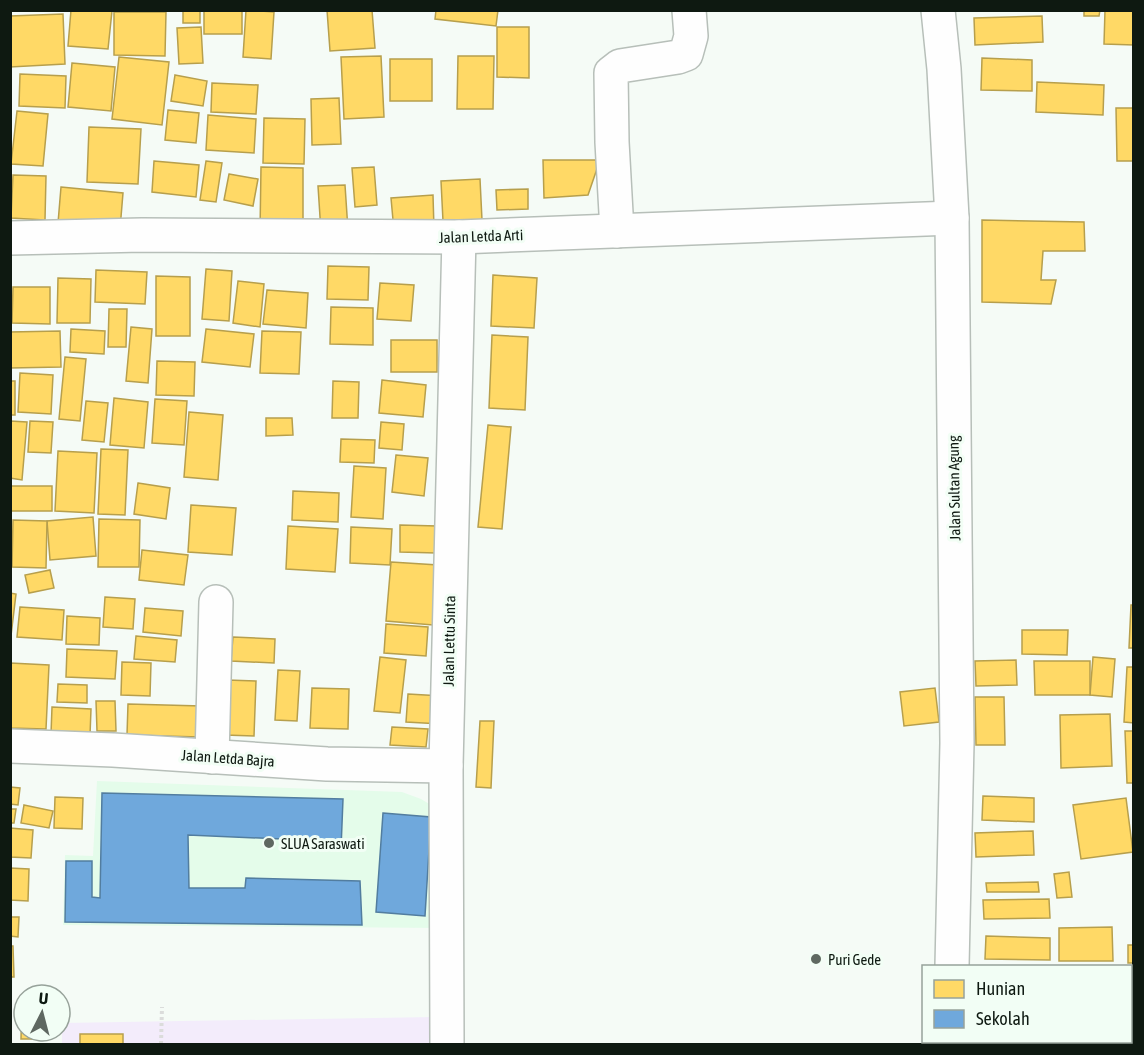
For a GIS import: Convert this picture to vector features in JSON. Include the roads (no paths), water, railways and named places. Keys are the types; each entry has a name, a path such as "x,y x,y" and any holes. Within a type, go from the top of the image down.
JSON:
{"street":[{"path":"617,231 611,73 620,66 686,54 691,36 689,10"},
{"name":"Jalan Sultan Agung","path":"938,10 944,69 952,218 957,731 952,965"},
{"name":"Jalan Letda Arti","path":"10,238 142,235 459,237 952,218"},
{"name":"Jalan Lettu Sinta","path":"447,1044 446,766 459,237"},
{"path":"212,757 216,602"},
{"name":"Jalan Letda Bajra","path":"10,746 327,764 446,766"}],"place":[{"name":"SLUA Saraswati","path":"269,843"},
{"name":"Puri Gede","path":"816,959"}]}
